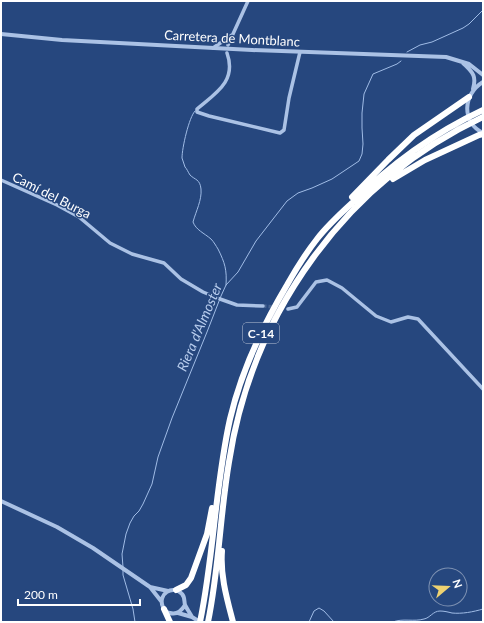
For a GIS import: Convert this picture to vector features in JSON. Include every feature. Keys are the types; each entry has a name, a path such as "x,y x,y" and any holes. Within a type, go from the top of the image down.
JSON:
{"highway":[{"path":"318,238 337,212 414,135 469,98"},
{"name":"C-14","path":"200,622 212,546 222,461 230,418 242,378 257,339 274,306 295,271 318,238 369,185 403,158 431,139 479,117 483,110"},
{"name":"C-14","path":"208,622 229,461 237,419 248,380 264,341 280,309 301,274 320,247 346,217 374,190 406,163 463,124"},
{"path":"320,247 376,192 398,176 425,160 483,134"},
{"path":"176,590 186,585 191,578 207,534 212,514 218,461 230,418"},
{"path":"233,622 224,588 221,558 237,419"},
{"path":"164,609 170,622"}],"street":[{"path":"228,45 248,1"},
{"name":"Carretera de Montblanc","path":"1,34 62,40 213,48 446,57 469,64 483,75"},
{"path":"213,48 233,34"},
{"path":"227,53 230,67 226,81 216,93 197,109 197,112 280,133 284,130 289,98 300,52"},
{"path":"461,61 473,73 475,82 467,104 467,110 471,122 483,134"},
{"path":"473,90 483,82"},
{"name":"Camí del Burga","path":"1,180 79,217 110,242 132,254 164,263 181,279 203,292 238,305 264,306"},
{"path":"288,309 297,307 316,282 327,280 342,288 376,316 391,322 408,317 418,319 483,389"},
{"path":"1,501 57,527 125,569 150,587 161,601 164,609 170,614 178,613 192,616"},
{"path":"150,587 181,592 184,597 185,605 192,616 200,622"},
{"path":"161,601 163,595 168,591"},
{"path":"178,613 183,610 185,605"}],"waterway":[{"name":"Riera d'Almoster","path":"407,52 420,45 432,42 463,28 483,10"},
{"name":"Riera d'Almoster","path":"123,567 122,554 130,523 143,504 152,484 158,457 172,418 226,285 238,272 256,241 287,201 298,193 332,179 359,161 362,154 363,144 362,113 364,94 373,74 401,61"},
{"path":"195,111 190,119 186,133 182,158 190,175 198,181 200,186 201,197 193,222 198,229 211,239 218,249 225,267 226,285"},
{"name":"Riera d'Almoster","path":"123,570 135,622"},
{"path":"309,622 314,611 319,608 324,611 334,622"},
{"path":"393,622 400,620 424,619 438,611 460,613 483,609"}],"tunnel":[{"path":"263,306 274,307"}]}
